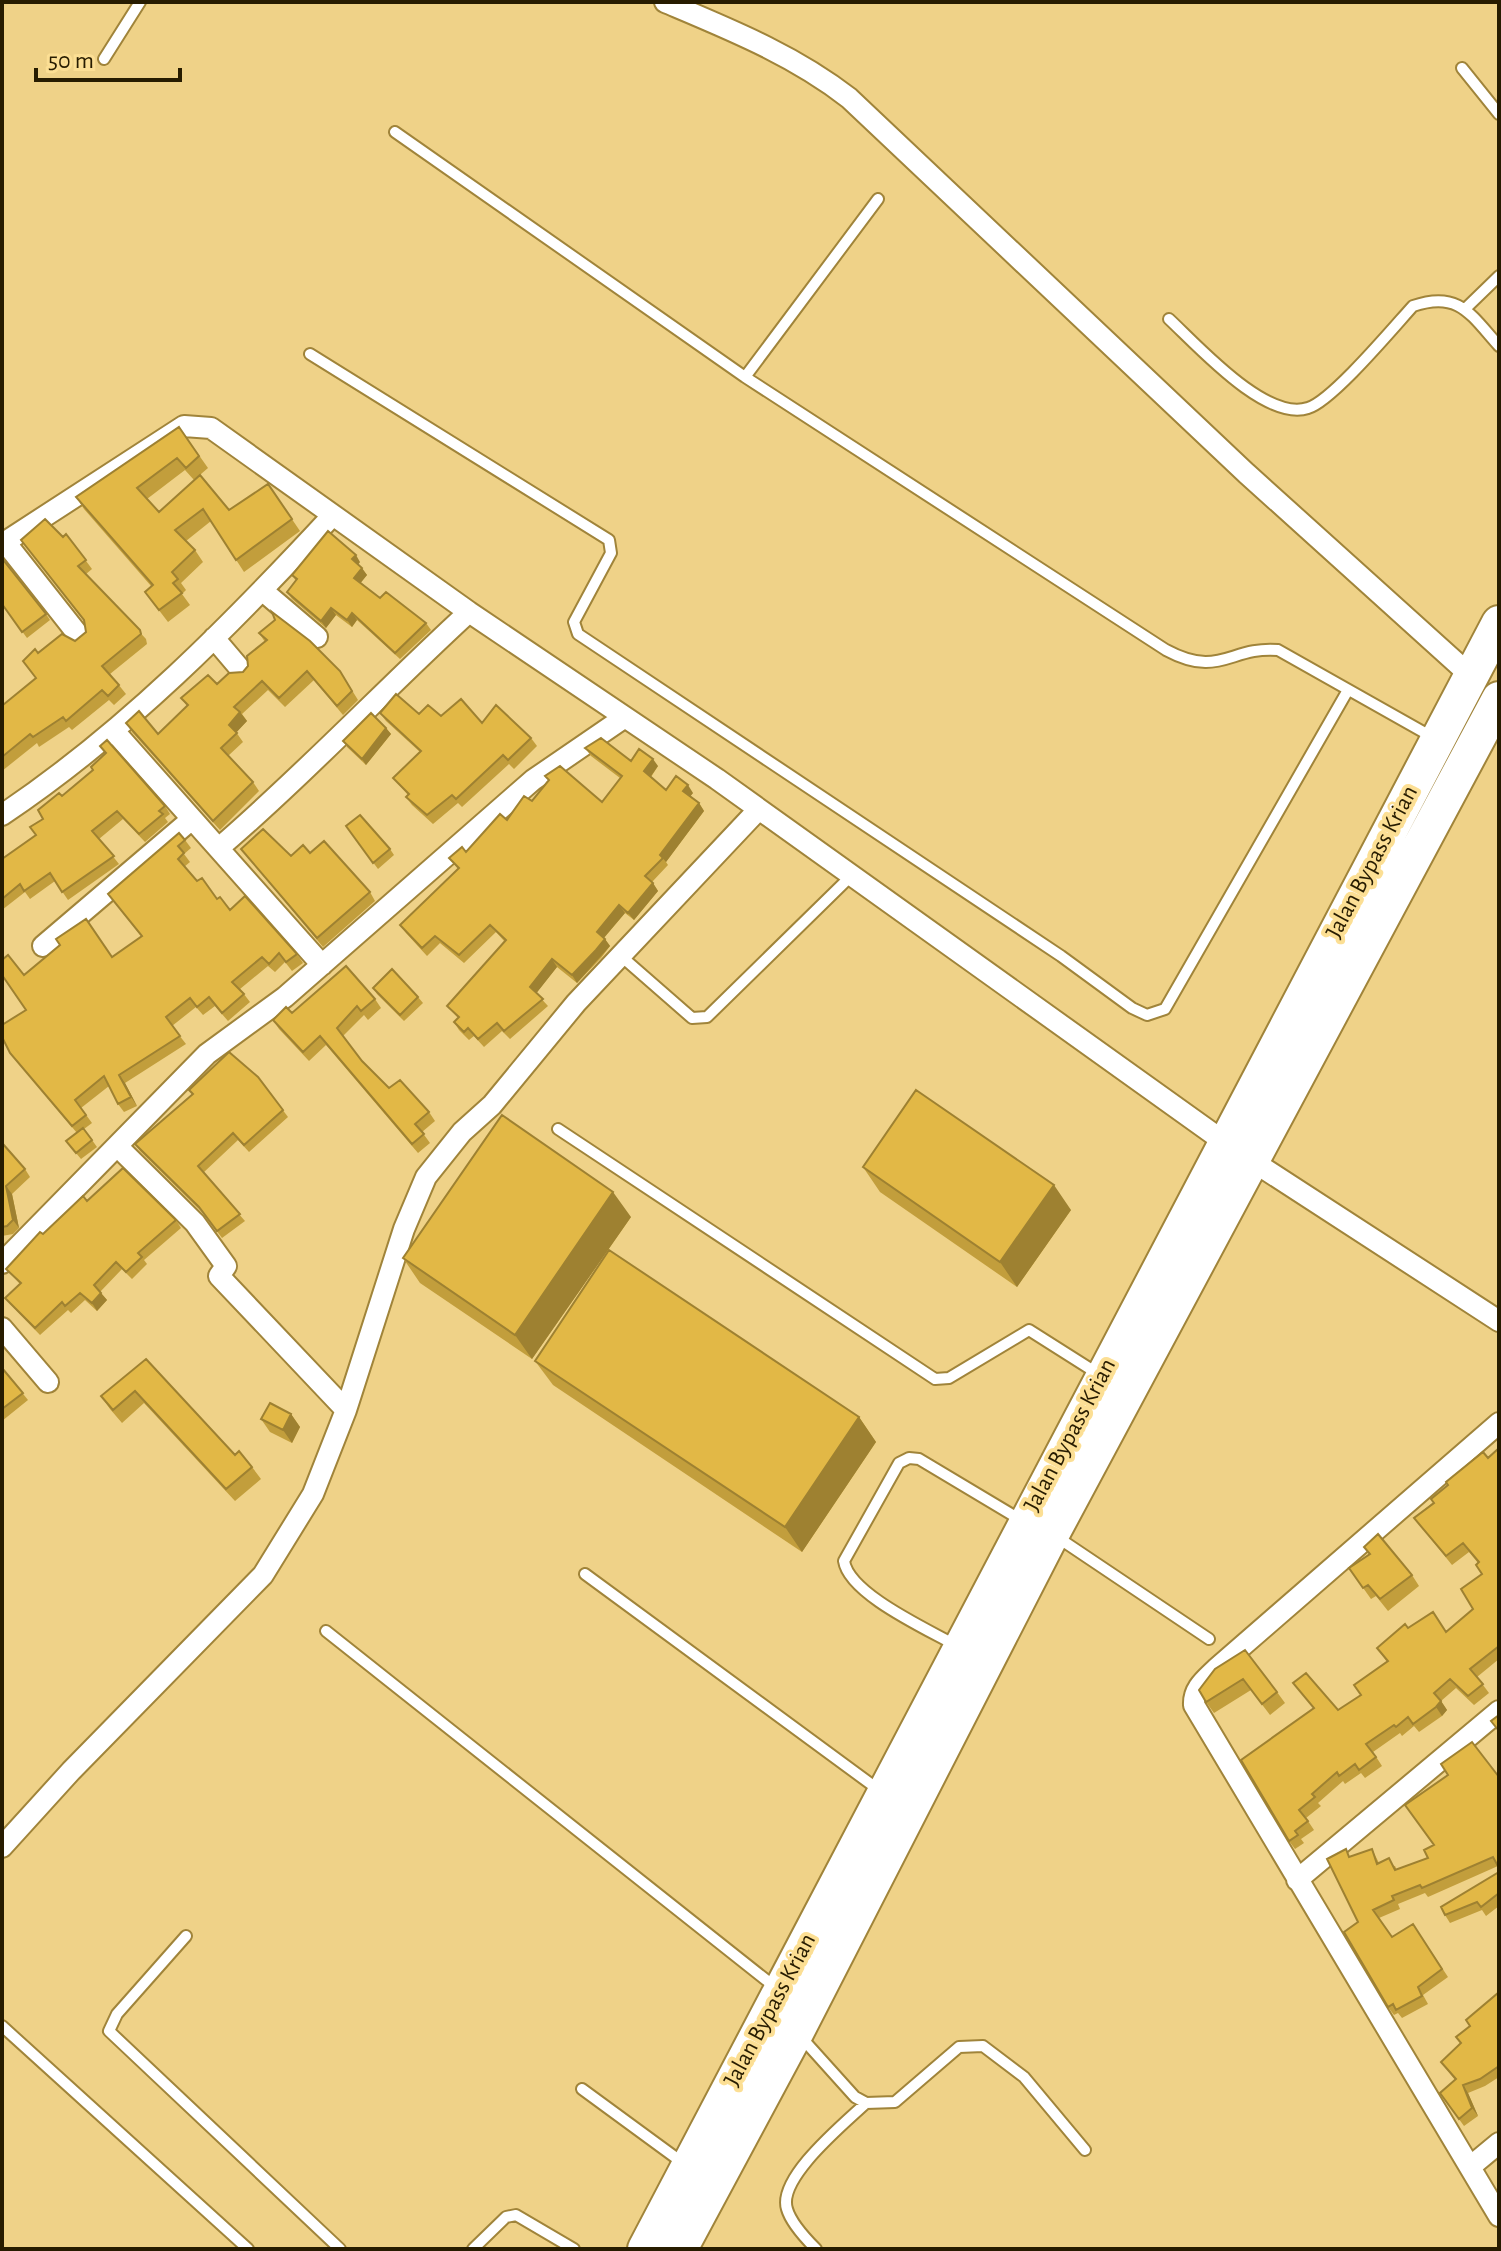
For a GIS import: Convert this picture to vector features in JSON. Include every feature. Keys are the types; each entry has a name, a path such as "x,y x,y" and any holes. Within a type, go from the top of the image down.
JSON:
{"highway":[{"name":"Jalan Bypass Krian","path":"680,2249 796,2033 1038,1528 1102,1376 1499,623"},
{"name":"Jalan Bypass Krian","path":"645,2249 960,1648 1038,1528 1253,1162 1499,699"}],"street":[{"path":"665,2 781,53 818,74 849,98 1246,473 1471,676"},
{"path":"80,637 4,543 184,426 211,428 469,612 717,779 757,811 1224,1142 1499,1321"},
{"path":"2,815 114,731 263,591 332,516"},
{"path":"263,591 317,637"},
{"path":"220,847 271,803 383,691 469,612"},
{"path":"214,638 242,671"},
{"path":"2,1263 207,1054 285,997 533,780 625,717"},
{"path":"114,731 322,965"},
{"path":"2,1847 71,1771 263,1575 313,1494 346,1410 404,1229 426,1177 462,1132 492,1105 576,1003 757,811"},
{"path":"43,946 192,819"},
{"path":"117,1146 195,1223 226,1266 219,1276 346,1410"},
{"path":"2,1328 48,1382"},
{"path":"1499,1423 1217,1668 1193,1697 1194,1705 1297,1880 1499,2216"},
{"path":"1297,1880 1495,1723"},
{"path":"1470,2167 1499,2143"}],"lane":[{"path":"104,59 140,2"},
{"path":"1462,68 1499,114"},
{"path":"395,132 745,377 1176,656 1187,661 1217,664 1258,648 1278,650 1436,739"},
{"path":"745,377 878,199"},
{"path":"1465,309 1499,276"},
{"path":"1169,319 1217,365 1265,401 1295,411 1321,402 1413,306 1430,300 1449,300 1465,309 1499,346"},
{"path":"310,354 609,540 611,553 574,622 578,634 1061,956 1132,1008 1147,1015 1165,1009 1348,690"},
{"path":"621,956 692,1018 701,1020 713,1015 851,876"},
{"path":"558,1129 935,1379 949,1378 1029,1330 1102,1376"},
{"path":"960,1648 884,1604 849,1577 844,1561 899,1463 909,1458 919,1459 1038,1528 1209,1639"},
{"path":"585,1574 884,1794"},
{"path":"326,1631 780,1991"},
{"path":"186,1936 117,2014 109,2031 340,2249"},
{"path":"2,2026 248,2249"},
{"path":"796,2033 855,2097 866,2103 895,2102 959,2047 983,2046 1024,2077 1085,2150"},
{"path":"582,2089 688,2166"},
{"path":"816,2249 786,2209 787,2192 803,2164 866,2103"},
{"path":"473,2249 506,2217 516,2215 574,2249"}],"building":[{"path":"179,427 199,456 186,468 177,458 137,488 159,512 200,475 229,510 268,484 292,519 236,560 203,509 175,530 195,550 172,572 178,579 173,583 182,593 159,610 145,592 153,585 76,497"},
{"path":"45,519 63,537 66,534 86,560 78,566 141,634 102,666 119,685 108,696 102,690 66,721 63,717 33,737 30,734 2,757 2,704 36,678 23,661 35,649 38,653 62,634 75,641 86,632 84,620 21,540"},
{"path":"328,531 356,555 352,559 362,568 354,578 380,598 386,592 426,623 395,653 352,613 347,620 331,608 321,621 287,592 297,579 292,575"},
{"path":"4,561 46,614 22,632 2,604"},
{"path":"272,612 310,641 340,671 352,691 337,706 307,671 279,698 262,681 234,707 240,712 229,725 237,733 221,748 253,782 213,821 126,723 139,711 158,734 188,705 181,698 208,675 217,684 229,673 243,672 248,666 247,656 267,640 259,633 275,620"},
{"path":"396,694 419,714 428,705 441,716 461,699 482,723 496,705 531,738 508,760 503,755 456,799 452,795 427,815 406,797 409,794 393,778 421,751 380,713"},
{"path":"371,713 386,728 362,759 343,741"},
{"path":"601,738 631,761 639,749 653,759 644,771 666,790 676,776 688,785 683,791 699,803 660,855 663,858 645,876 653,883 628,913 619,905 597,932 605,939 596,950 572,975 552,959 530,987 543,999 504,1031 497,1023 478,1039 468,1028 464,1032 454,1022 459,1017 447,1006 506,940 490,925 459,955 435,936 422,948 400,925 459,868 449,858 462,847 466,852 500,814 507,820 524,796 532,801 549,780 545,776 560,766 602,802 622,776 585,748"},
{"path":"107,740 165,806 159,811 163,814 139,834 117,811 92,831 114,856 62,892 50,873 24,891 20,884 2,899 2,859 36,835 30,827 43,819 38,810 59,793 62,796 93,770 91,767 106,753 100,746"},
{"path":"360,815 390,849 373,863 346,826"},
{"path":"263,829 291,856 303,845 310,853 324,841 370,892 317,938 241,849"},
{"path":"179,833 185,840 178,846 184,853 178,859 197,881 202,878 217,899 220,897 230,910 245,896 297,954 286,962 279,953 269,964 262,957 232,982 244,994 222,1013 209,997 197,1007 190,998 166,1017 180,1036 119,1075 131,1097 118,1104 104,1076 75,1100 86,1115 72,1126 10,1053 2,1037 2,1025 26,1010 2,975 2,960 8,955 24,975 60,945 56,939 86,919 112,957 142,936 108,894"},
{"path":"346,966 375,999 361,1011 357,1006 337,1028 362,1061 389,1088 400,1080 429,1112 415,1124 424,1134 412,1144 320,1036 303,1052 273,1020 286,1007 292,1013"},
{"path":"392,969 418,997 400,1015 373,988"},
{"path":"229,1052 258,1077 283,1110 244,1145 233,1133 198,1166 240,1214 217,1231 199,1207 135,1144 193,1094 189,1090"},
{"path":"916,1090 1054,1185 1000,1262 863,1167"},
{"path":"502,1115 613,1192 515,1335 403,1258"},
{"path":"83,1128 92,1140 76,1153 66,1141"},
{"path":"2,1145 25,1169 6,1186 13,1220 2,1227"},
{"path":"123,1168 176,1220 138,1253 142,1257 126,1272 116,1262 94,1285 101,1293 92,1303 80,1293 65,1306 62,1302 35,1328 5,1298 21,1283 6,1269 40,1232 43,1234 83,1196 87,1201"},
{"path":"609,1250 859,1417 785,1527 535,1361"},
{"path":"146,1359 235,1455 239,1451 252,1467 226,1489 135,1391 113,1410 101,1396"},
{"path":"2,1368 23,1393 2,1409"},
{"path":"270,1403 291,1414 283,1430 261,1419"},
{"path":"1499,1448 1499,1646 1470,1669 1483,1684 1468,1696 1450,1679 1434,1693 1441,1701 1436,1707 1413,1724 1408,1717 1366,1744 1376,1757 1359,1770 1355,1764 1339,1776 1337,1772 1312,1794 1315,1797 1299,1810 1308,1821 1295,1831 1298,1835 1289,1841 1241,1760 1314,1708 1293,1683 1306,1673 1338,1710 1361,1695 1354,1685 1388,1661 1377,1648 1405,1624 1408,1628 1433,1612 1446,1632 1473,1609 1461,1589 1482,1574 1476,1565 1479,1562 1463,1543 1446,1556 1414,1518 1434,1503 1431,1499 1448,1485 1446,1482 1483,1452 1488,1458"},
{"path":"1378,1534 1412,1575 1380,1599 1368,1585 1363,1588 1349,1568 1370,1554 1364,1547"},
{"path":"1245,1650 1277,1692 1262,1704 1243,1679 1206,1702 1199,1690 1215,1669"},
{"path":"1499,1715 1499,1731 1491,1721"},
{"path":"1472,1742 1499,1777 1499,1868 1493,1857 1422,1888 1420,1885 1392,1896 1394,1900 1373,1910 1392,1937 1413,1924 1442,1969 1418,1987 1422,1996 1396,2010 1393,2004 1388,2007 1344,1932 1358,1922 1327,1859 1346,1849 1349,1857 1372,1849 1377,1864 1389,1858 1395,1870 1428,1858 1424,1850 1434,1845 1405,1805 1448,1775 1441,1764"},
{"path":"1499,1872 1499,1893 1481,1907 1477,1902 1445,1915 1441,1907"},
{"path":"1498,1993 1499,2066 1480,2079 1463,2085 1472,2108 1459,2119 1440,2093 1456,2079 1441,2062 1461,2043 1456,2037 1470,2026 1466,2020"}]}
